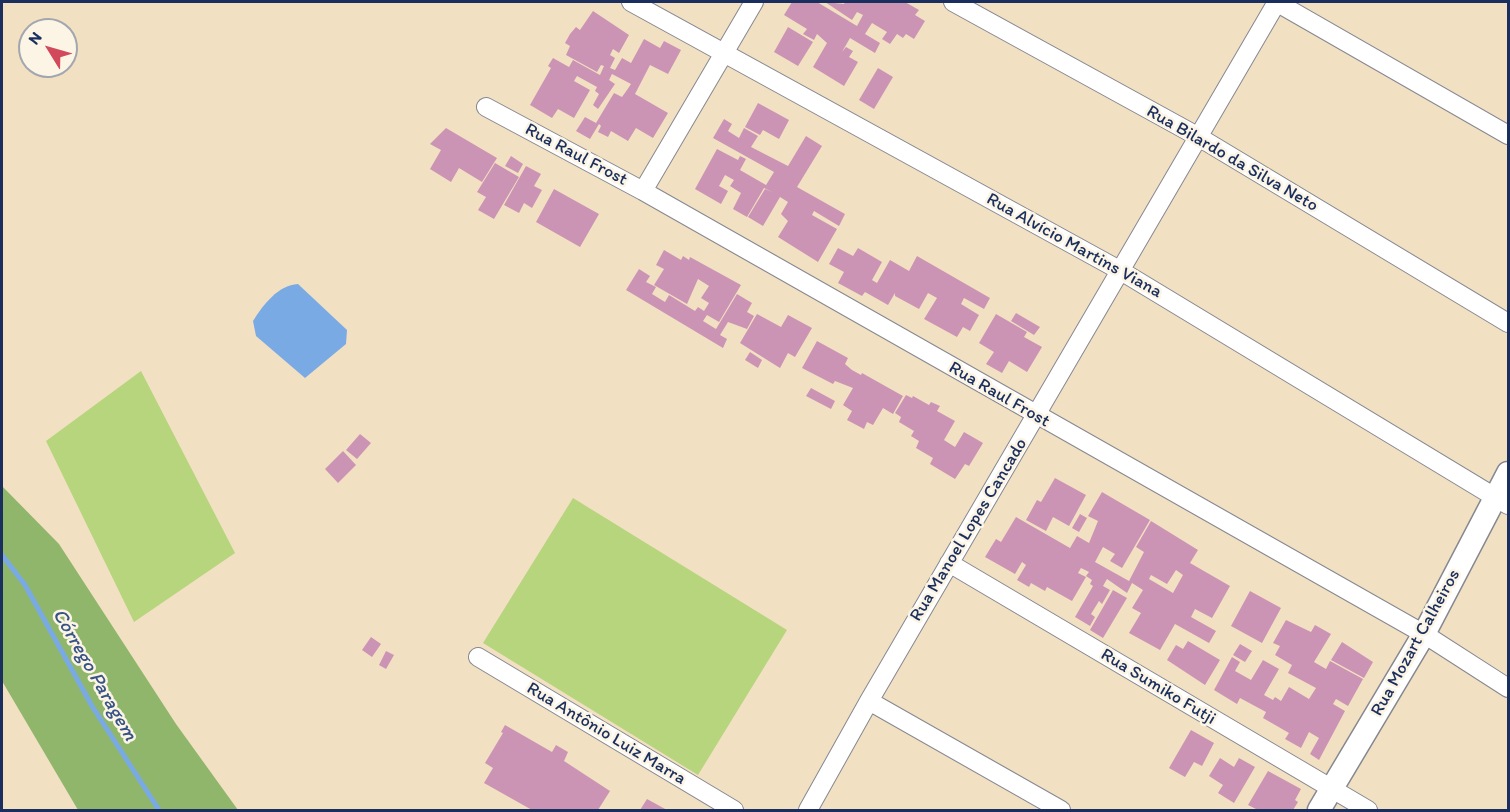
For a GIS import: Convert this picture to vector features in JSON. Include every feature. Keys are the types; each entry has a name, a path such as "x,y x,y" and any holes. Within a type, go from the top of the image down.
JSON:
{"street":[{"name":"Rua Alvício Martins Viana","path":"631,2 1121,271 1502,501"},
{"path":"643,191 754,2"},
{"name":"Rua Bilardo da Silva Neto","path":"952,2 1197,136 1509,323"},
{"path":"1277,2 1509,135"},
{"name":"Rua Manoel Lopes Cancado","path":"808,810 868,701 1037,417 1197,136 1277,2"},
{"name":"Rua Raul Frost","path":"486,107 643,191 1037,417 1424,634 1509,688"},
{"name":"Rua Mozart Calheiros","path":"1319,810 1502,501 1509,473"},
{"name":"Rua Sumiko Futji","path":"949,563 1368,810"},
{"name":"Rua Antônio Luiz Marra","path":"478,657 734,810"},
{"path":"868,701 1061,810"}],"green space":[{"path":"141,371 235,553 134,622 46,441"},
{"path":"2,486 59,544 176,724 238,810 78,810 2,681"},
{"path":"573,498 787,630 698,775 483,643"}],"water":[{"path":"298,284 347,330 346,344 305,378 256,336 253,321 266,303 278,292"}],"building":[{"path":"792,2 817,2 857,26 863,15 857,12 852,20 825,2 844,4 845,2 905,2 919,10 915,15 925,21 914,39 906,34 903,38 897,34 890,44 882,39 887,32 872,23 865,34 880,43 875,53 850,38 842,52 846,47 853,51 849,57 858,62 844,86 813,67 827,43 817,34 814,40 803,34 807,29 784,15"},
{"path":"593,11 629,35 619,53 613,49 610,55 615,58 610,68 615,70 622,58 631,63 644,39 660,48 664,41 681,50 668,74 650,65 635,94 668,113 653,138 636,128 628,141 611,131 608,137 598,132 601,126 599,124 590,139 576,131 585,117 596,123 614,93 622,97 631,84 612,74 609,80 615,84 598,109 593,105 599,94 595,91 597,87 577,76 574,81 590,90 574,118 558,109 552,118 530,105 551,68 548,66 553,58 569,67 573,60 600,75 604,66 601,65 597,72 566,55 570,46 565,43 570,34 576,27 580,30"},
{"path":"788,27 813,42 798,66 774,52"},
{"path":"878,68 893,77 874,109 859,100"},
{"path":"758,103 789,120 779,139 763,130 760,135 745,127"},
{"path":"724,119 732,124 728,131 739,138 744,128 758,136 751,147 788,166 806,136 822,146 797,187 845,214 839,226 814,211 812,215 837,229 818,262 778,237 788,221 781,214 788,202 780,197 763,226 748,217 765,189 772,192 764,188 747,217 733,209 741,193 730,186 734,180 725,175 719,186 728,191 721,204 695,189 717,149 738,160 740,156 746,159 740,170 766,185 774,172 713,138"},
{"path":"446,128 497,158 482,182 459,168 451,182 430,169 441,150 430,144"},
{"path":"511,156 523,164 518,173 505,166"},
{"path":"495,163 519,177 494,219 478,210 486,197 477,192"},
{"path":"526,166 541,174 534,186 542,190 532,208 524,203 519,213 504,205"},
{"path":"554,189 599,214 580,247 536,222"},
{"path":"838,248 853,256 858,248 882,262 872,280 877,283 890,260 909,271 917,256 990,298 984,309 964,298 961,304 979,315 970,331 963,327 957,337 924,319 937,298 928,293 919,309 895,296 895,293 888,305 865,292 862,296 838,283 844,272 829,264"},
{"path":"664,250 681,260 683,256 689,260 690,257 741,285 719,322 707,315 703,321 716,329 737,294 752,303 747,312 754,316 747,329 728,322 720,335 727,339 723,348 626,290 639,269 650,276 646,282 656,287 652,294 665,302 669,295 695,311 698,307 704,311 709,303 701,298 709,286 698,279 687,304 654,285 664,269 656,265"},
{"path":"1016,313 1040,327 1034,335 1011,321"},
{"path":"757,314 781,327 788,315 812,328 795,357 788,353 780,368 740,343"},
{"path":"996,314 1027,332 1024,337 1042,347 1027,372 1009,361 1002,373 986,364 994,352 979,343"},
{"path":"817,341 848,358 845,364 852,370 861,375 862,373 903,396 893,414 883,408 873,425 867,422 864,429 847,420 852,411 843,405 853,388 835,381 833,384 802,368"},
{"path":"750,352 762,360 758,368 745,360"},
{"path":"811,388 835,401 831,409 806,396"},
{"path":"906,395 912,398 913,396 929,405 931,402 940,406 937,411 955,421 944,440 955,447 964,432 983,443 969,466 965,464 955,479 930,464 933,458 916,448 919,441 911,436 914,431 899,422 901,417 895,413"},
{"path":"360,434 371,443 357,459 346,450"},
{"path":"343,451 356,465 338,483 325,469"},
{"path":"1055,478 1086,495 1069,526 1053,517 1046,531 1026,520 1037,500 1041,502"},
{"path":"1102,492 1150,520 1122,568 1110,561 1115,554 1103,547 1095,562 1129,581 1144,552 1136,547 1151,521 1198,550 1190,563 1230,586 1212,618 1195,609 1191,617 1216,631 1209,643 1175,624 1160,650 1129,633 1141,613 1132,608 1143,590 1132,583 1127,593 1107,579 1103,586 1110,590 1102,604 1099,601 1091,614 1095,617 1090,626 1075,617 1093,586 1090,584 1092,580 1086,576 1089,572 1081,568 1078,573 1086,577 1072,601 1047,587 1045,591 1031,583 1029,587 1017,580 1026,565 1022,562 1015,574 985,557 996,539 1001,542 1016,517 1070,548 1077,536 1089,543 1098,521 1088,516","holes":["1176,570 1183,575 1173,593 1149,579 1151,575 1167,584"]},
{"path":"1080,514 1087,518 1079,532 1072,528"},
{"path":"1113,590 1127,598 1103,638 1090,630"},
{"path":"1250,591 1281,608 1262,643 1231,626"},
{"path":"1286,620 1311,632 1315,625 1331,634 1314,662 1326,669 1330,661 1363,679 1348,706 1336,699 1333,704 1345,711 1319,760 1310,754 1319,738 1309,732 1301,748 1285,739 1289,733 1263,718 1266,712 1240,698 1237,704 1214,690 1232,657 1240,662 1235,671 1251,680 1263,660 1279,669 1264,695 1273,700 1275,697 1281,701 1289,687 1309,699 1316,688 1288,673 1292,665 1275,655 1280,646 1273,643"},
{"path":"371,637 381,644 372,657 362,650"},
{"path":"1188,641 1220,660 1205,685 1167,660 1176,645 1183,649"},
{"path":"1342,642 1373,662 1364,678 1331,660"},
{"path":"1240,644 1252,651 1245,662 1233,655"},
{"path":"386,651 394,655 386,669 379,665"},
{"path":"505,725 552,752 556,745 568,752 564,761 610,791 598,810 532,810 484,783 493,768 485,763 503,733 501,732"},
{"path":"1191,730 1214,743 1202,766 1194,762 1185,777 1169,768"},
{"path":"1220,758 1234,767 1239,758 1255,767 1234,803 1218,793 1223,785 1209,776"},
{"path":"1268,771 1301,789 1295,800 1298,802 1293,810 1258,810 1248,805"},
{"path":"647,799 667,810 640,810"}],"waterway":[{"name":"Córrego Paragem","path":"2,555 25,585 92,706 159,810"}]}
